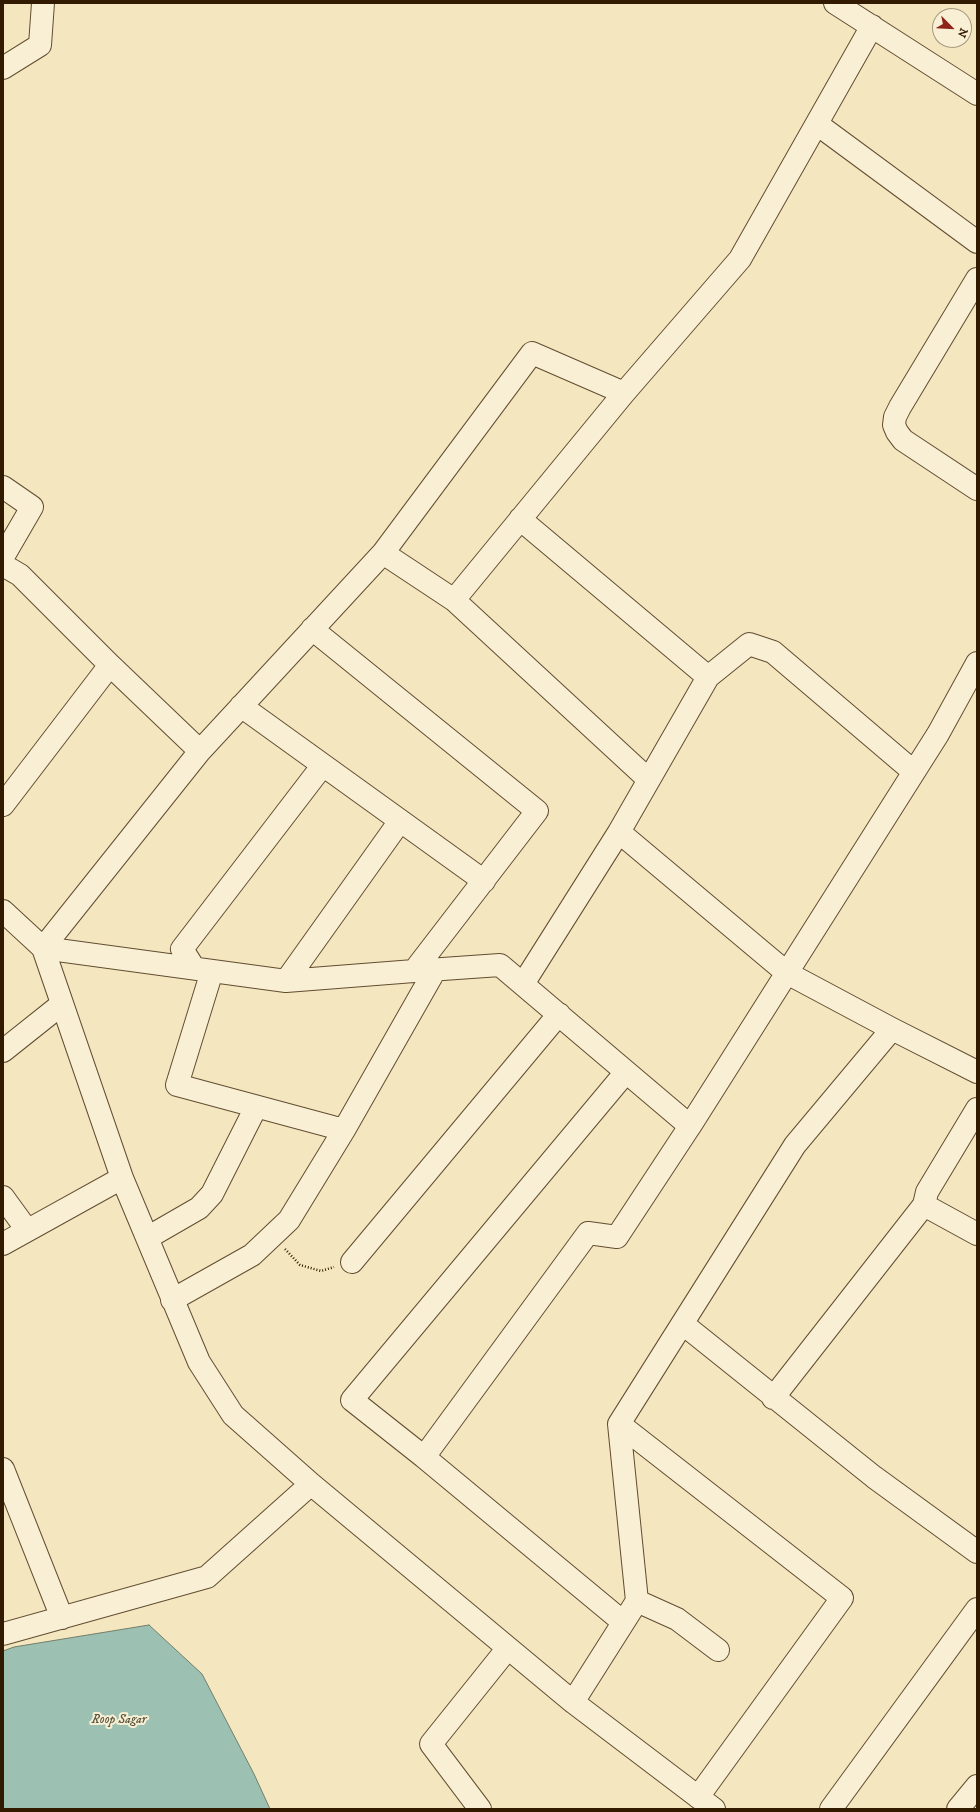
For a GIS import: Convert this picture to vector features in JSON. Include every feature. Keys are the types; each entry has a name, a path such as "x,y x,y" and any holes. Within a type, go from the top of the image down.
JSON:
{"street":[{"path":"3,68 40,45 43,3"},
{"path":"835,3 977,94"},
{"path":"454,600 624,393 740,259 872,26"},
{"path":"817,124 977,242"},
{"path":"977,279 900,407 894,425 903,440 977,489"},
{"path":"43,948 200,751 383,553 532,353 624,393"},
{"path":"3,487 32,507 3,557"},
{"path":"520,519 708,677"},
{"path":"383,553 454,600 649,780"},
{"path":"3,565 20,575 110,665 200,751"},
{"path":"172,1300 252,1255 289,1220 344,1130 425,970 484,881 537,812 312,629"},
{"path":"523,984 619,832 708,677 749,644 773,652 914,772"},
{"path":"424,1458 588,1233 617,1237 690,1126 938,734 977,663"},
{"path":"3,805 110,665"},
{"path":"241,706 484,881"},
{"path":"203,970 182,949 323,765"},
{"path":"286,981 400,820"},
{"path":"619,832 787,973 977,1072"},
{"path":"3,911 43,948 122,1178 199,1362 233,1415 311,1484 573,1702 706,1803 842,1598 619,1424"},
{"path":"43,948 286,981 500,965 690,1126"},
{"path":"203,970 177,1085 344,1130"},
{"path":"3,1052 62,1004"},
{"path":"352,1262 559,1014"},
{"path":"573,1702 637,1601 619,1424 795,1145 892,1029"},
{"path":"623,1622 352,1400 626,1072"},
{"path":"147,1238 199,1208 212,1194 256,1107"},
{"path":"773,1398 924,1205 927,1192 977,1109"},
{"path":"3,1244 122,1178"},
{"path":"3,1197 27,1230"},
{"path":"924,1205 977,1234"},
{"path":"683,1324 773,1398 874,1477 977,1552"},
{"path":"3,1469 62,1618"},
{"path":"3,1634 207,1577 311,1484"},
{"path":"637,1601 677,1619 718,1650"},
{"path":"831,1809 977,1609"},
{"path":"480,1809 431,1744 508,1648"},
{"path":"958,1809 977,1786"}],"path":[{"path":"272,1236 300,1265 321,1270 352,1262"}],"water":[{"name":"Roop Sagar","path":"149,1625 202,1674 254,1774 270,1809 3,1809 3,1651 14,1647"}]}
